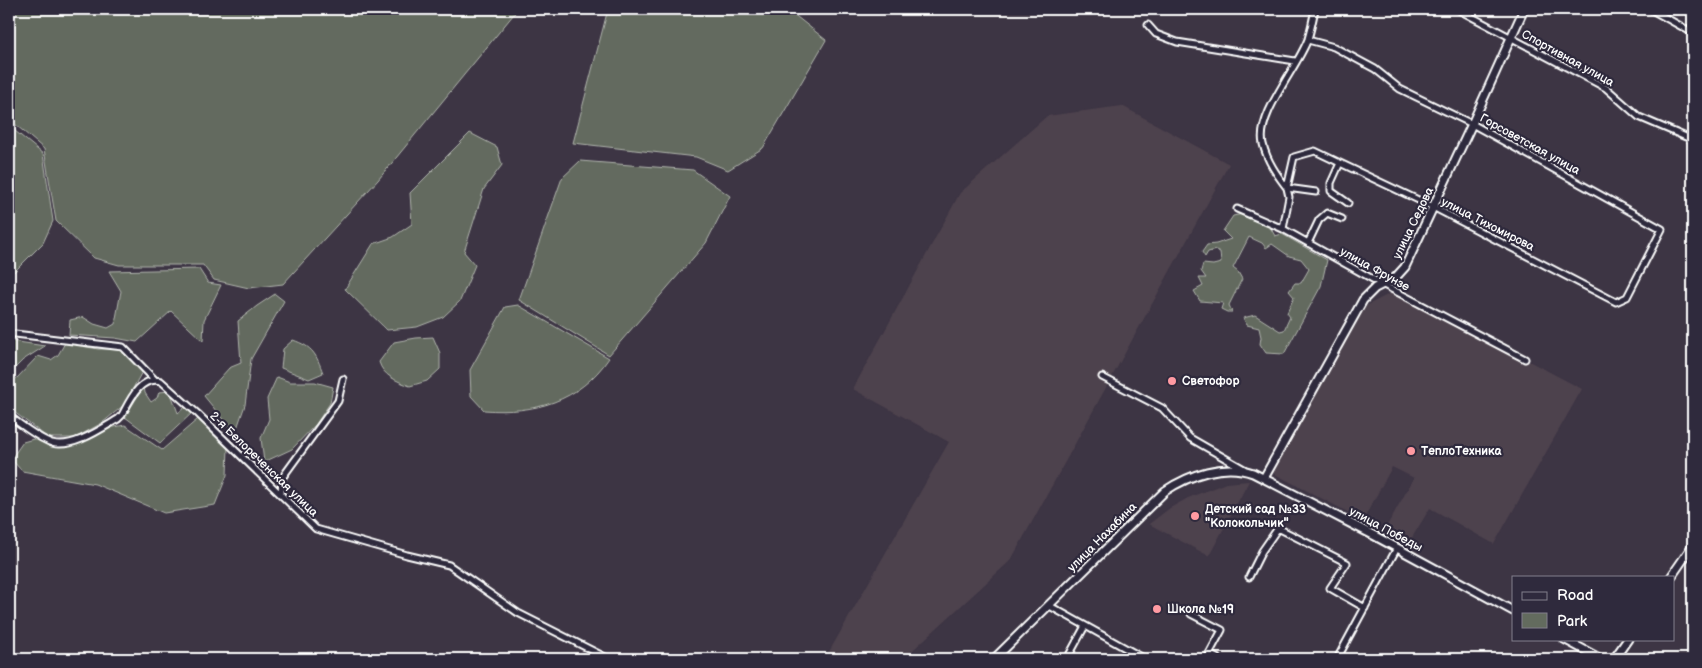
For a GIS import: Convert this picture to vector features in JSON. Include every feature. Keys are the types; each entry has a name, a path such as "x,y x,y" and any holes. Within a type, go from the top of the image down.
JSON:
{"main road":[{"name":"улица Седова","path":"1264,478 1363,300 1376,288 1395,278 1405,267 1524,9"},
{"name":"улица Нахабина","path":"994,659 1165,491 1178,482 1192,476 1212,471 1246,471"},
{"name":"улица Победы","path":"1246,471 1264,478 1512,610"},
{"path":"1672,576 1693,545"},
{"path":"1566,640 1601,659"},
{"path":"1614,659 1627,640"}],"street":[{"path":"1283,229 1289,197 1287,188 1271,166 1262,143 1264,124 1295,61 1308,40 1315,9"},
{"name":"Спортивная улица","path":"1457,9 1606,88 1639,116 1693,140"},
{"path":"1650,9 1693,33"},
{"path":"1148,26 1156,34 1177,42 1295,61"},
{"name":"Горсоветская улица","path":"1308,40 1334,47 1376,69 1400,89 1472,124 1662,228 1627,297 1616,302"},
{"name":"улица Тихомирова","path":"1287,188 1294,157 1315,152 1433,207 1616,302"},
{"path":"1340,163 1331,183 1331,191 1348,203"},
{"path":"1287,188 1316,192"},
{"name":"улица Фрунзе","path":"1237,209 1283,229 1383,285 1525,358"},
{"path":"1308,243 1319,220 1327,213 1342,220"},
{"name":"2-я Белореченская улица","path":"14,334 123,347 155,380 161,381 170,387 316,529 449,565 518,613 609,659"},
{"path":"1102,377 1162,408 1190,438 1246,471"},
{"path":"282,494 282,478 338,401 343,379"},
{"path":"9,416 32,433 52,443 67,444 81,439 118,419 122,416 142,384 155,380"},
{"path":"1249,577 1262,551 1278,528 1347,563 1330,588 1365,608"},
{"path":"1337,659 1397,548"},
{"path":"1048,605 1145,659"},
{"path":"1191,614 1222,630 1209,654 1219,659"},
{"path":"1067,659 1085,626"}],"shaded area":[{"path":"1122,106 1229,164 1011,560 903,659 825,659 949,442 853,389 960,193 1047,116"},
{"path":"1395,291 1582,389 1494,544 1430,508 1408,544 1384,531 1414,478 1392,467 1363,520 1273,473 1366,306"},
{"name":"Детский сад №33 \"Колокольчик\"","path":"1249,481 1209,556 1149,524 1170,508 1188,498 1226,483"}],"green space":[{"path":"9,9 518,9 378,180 283,284 249,288 214,280 203,265 119,265 94,258 56,221 44,149 9,119"},
{"path":"608,9 787,9 826,40 763,148 728,170 696,157 573,143"},
{"path":"9,126 43,154 53,221 43,243 14,272 9,272"},
{"path":"470,133 497,147 502,165 484,189 464,252 475,265 460,301 443,317 417,327 387,330 345,289 373,244 393,237 412,224 410,193"},
{"path":"580,161 693,170 730,196 706,243 609,355 519,300 562,178"},
{"path":"1243,214 1270,227 1275,236 1282,234 1327,260 1321,286 1284,354 1266,353 1260,344 1259,328 1247,325 1243,318 1255,315 1280,331 1284,330 1290,317 1287,313 1294,297 1289,291 1295,283 1301,283 1309,269 1301,259 1289,256 1272,244 1266,248 1262,243 1249,237 1233,268 1242,279 1229,305 1232,312 1221,309 1223,303 1200,301 1194,291 1203,286 1199,278 1206,278 1201,271 1203,264 1213,265 1221,263 1220,252 1216,250 1208,252 1205,257 1202,252 1207,245 1231,239 1223,231 1233,216"},
{"path":"199,269 208,283 221,285 204,320 203,341 171,311 137,342 115,338 69,335 70,320 83,317 94,324 108,328 115,324 121,291 109,271"},
{"path":"275,294 284,301 251,359 245,405 235,434 204,396 229,368 241,363 238,321"},
{"path":"518,305 609,358 584,385 554,402 520,410 484,410 471,396 470,370 505,307"},
{"path":"433,337 440,353 440,369 427,381 410,386 391,377 381,367 379,362 394,342"},
{"path":"293,340 305,345 313,352 323,373 309,379 281,368 283,349"},
{"path":"11,341 45,346 23,360 13,370 9,369 9,343"},
{"path":"65,343 98,349 123,349 144,368 124,405 102,423 75,438 48,438 9,408 9,381 17,378 38,356 51,360 58,355"},
{"path":"277,377 290,382 315,382 333,387 330,403 316,424 292,449 264,462 261,438 269,419 267,399"},
{"path":"144,386 145,393 151,402 157,398 159,392 170,391 178,413 185,407 193,412 160,443 125,417"},
{"path":"198,419 228,447 227,475 215,505 164,513 95,484 22,471 11,459 23,442 37,438 58,443 86,440 109,428 125,425 162,450"}],"place":[{"name":"Светофор","path":"1172,381"},
{"name":"ТеплоТехника","path":"1411,451"},
{"name":"Детский сад №33 \"Колокольчик\"","path":"1195,516"},
{"name":"Школа №19","path":"1157,609"}]}
